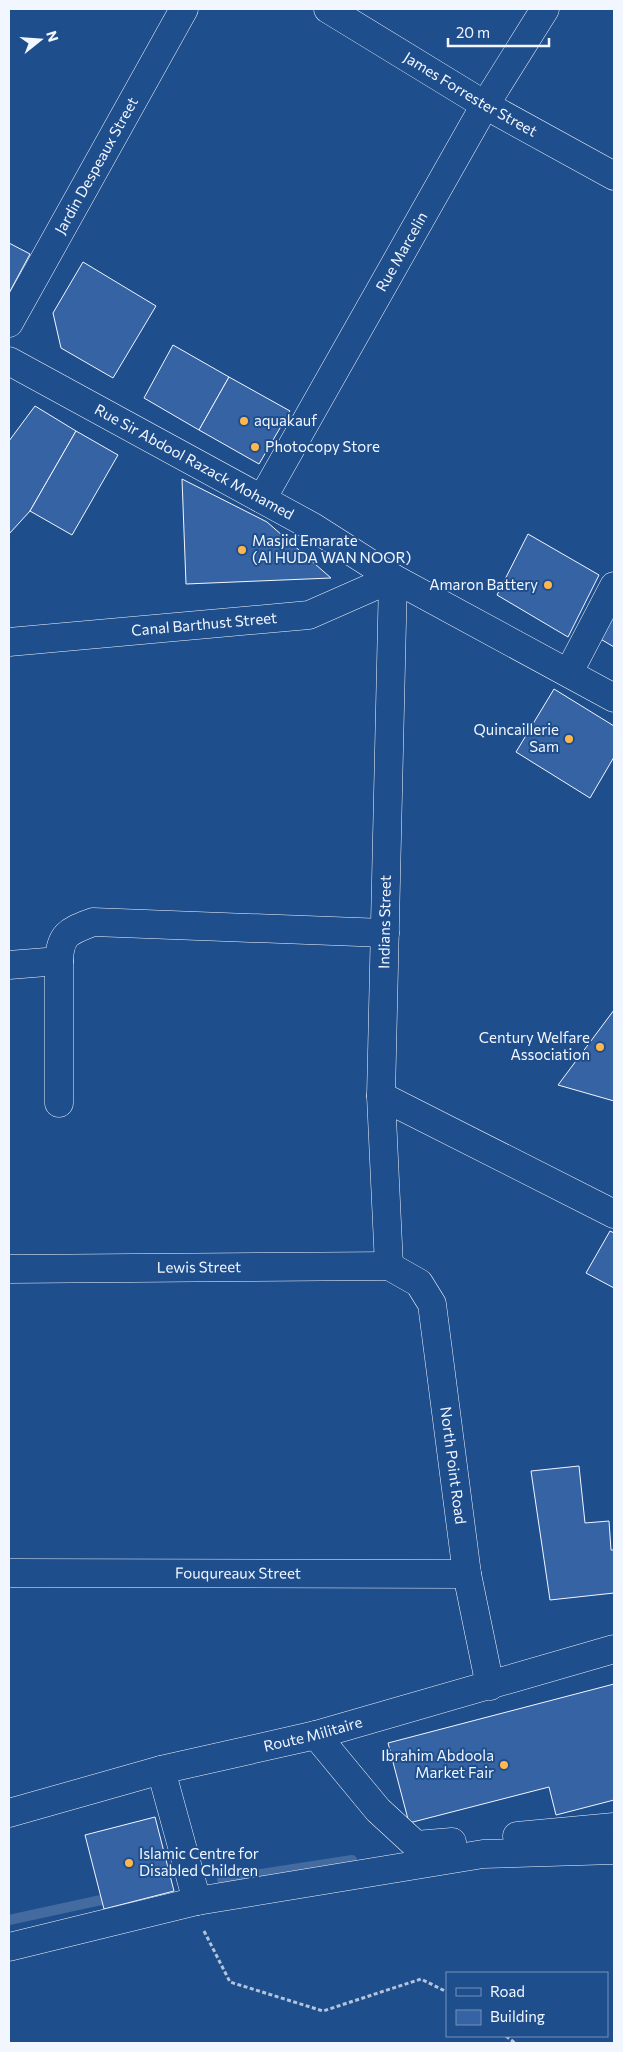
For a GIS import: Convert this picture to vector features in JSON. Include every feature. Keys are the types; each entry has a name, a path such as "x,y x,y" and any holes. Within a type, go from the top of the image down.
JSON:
{"street":[{"name":"Jardin Despeaux Street","path":"9,323 184,9"},
{"name":"James Forrester Street","path":"328,9 485,105 614,176"},
{"name":"Rue Marcelin","path":"262,499 485,105 545,9"},
{"name":"Rue Sir Abdool Razack Mohamed","path":"11,367 262,499 313,527 393,578 614,698"},
{"name":"Canal Barthust Street","path":"9,642 309,615 393,578"},
{"name":"Indians Street","path":"389,1266 381,1096 393,578"},
{"path":"568,672 614,586"},
{"path":"58,1103 60,944 72,931 93,922 385,933"},
{"path":"9,965 59,961"},
{"path":"381,1096 614,1214"},
{"name":"Lewis Street","path":"9,1269 389,1266"},
{"name":"North Point Road","path":"389,1266 419,1283 432,1304 467,1574 490,1686"},
{"name":"Fouqureaux Street","path":"9,1573 467,1574"},
{"name":"Route Militaire","path":"9,1812 161,1770 316,1735 614,1649"},
{"path":"316,1735 378,1810 416,1845 614,1827"},
{"path":"161,1770 197,1902"},
{"path":"9,1947 197,1902 483,1854 614,1850"}],"path":[{"path":"197,1902 205,1934 230,1982 323,2011 421,1979 446,1992"}],"building":[{"path":"9,243 30,254 9,293"},
{"path":"83,262 156,306 113,378 61,348 53,313"},
{"path":"173,345 229,377 199,430 144,398"},
{"name":"aquakauf","path":"229,377 290,411 259,464 199,430"},
{"path":"35,406 76,431 30,511 9,534 9,441"},
{"path":"76,431 118,455 72,535 30,511"},
{"name":"Masjid Emarate (Al HUDA WAN NOOR)","path":"182,479 267,522 331,578 186,584"},
{"name":"Amaron Battery","path":"528,534 599,575 568,637 497,595"},
{"path":"614,594 614,647 592,634"},
{"name":"Quincaillerie Sam","path":"554,689 614,726 614,757 590,798 516,752"},
{"name":"Century Welfare Association","path":"614,1010 614,1101 558,1085"},
{"path":"610,1231 614,1233 614,1288 586,1273"},
{"path":"579,1466 585,1523 609,1521 611,1550 614,1550 614,1593 550,1600 531,1471"},
{"name":"Ibrahim Abdoola Market Fair","path":"614,1684 614,1800 556,1815 549,1787 409,1823 388,1743"},
{"name":"Islamic Centre for Disabled Children","path":"155,1817 174,1891 104,1909 85,1835"}],"waterway":[{"path":"222,1880 352,1860"},
{"path":"9,1920 115,1897"}],"place":[{"name":"aquakauf","path":"244,421"},
{"name":"Photocopy Store","path":"255,447"},
{"name":"Masjid Emarate (Al HUDA WAN NOOR)","path":"242,550"},
{"name":"Amaron Battery","path":"548,585"},
{"name":"Quincaillerie Sam","path":"569,739"},
{"name":"Century Welfare Association","path":"600,1047"},
{"name":"Ibrahim Abdoola Market Fair","path":"504,1765"},
{"name":"Islamic Centre for Disabled Children","path":"129,1863"}]}
